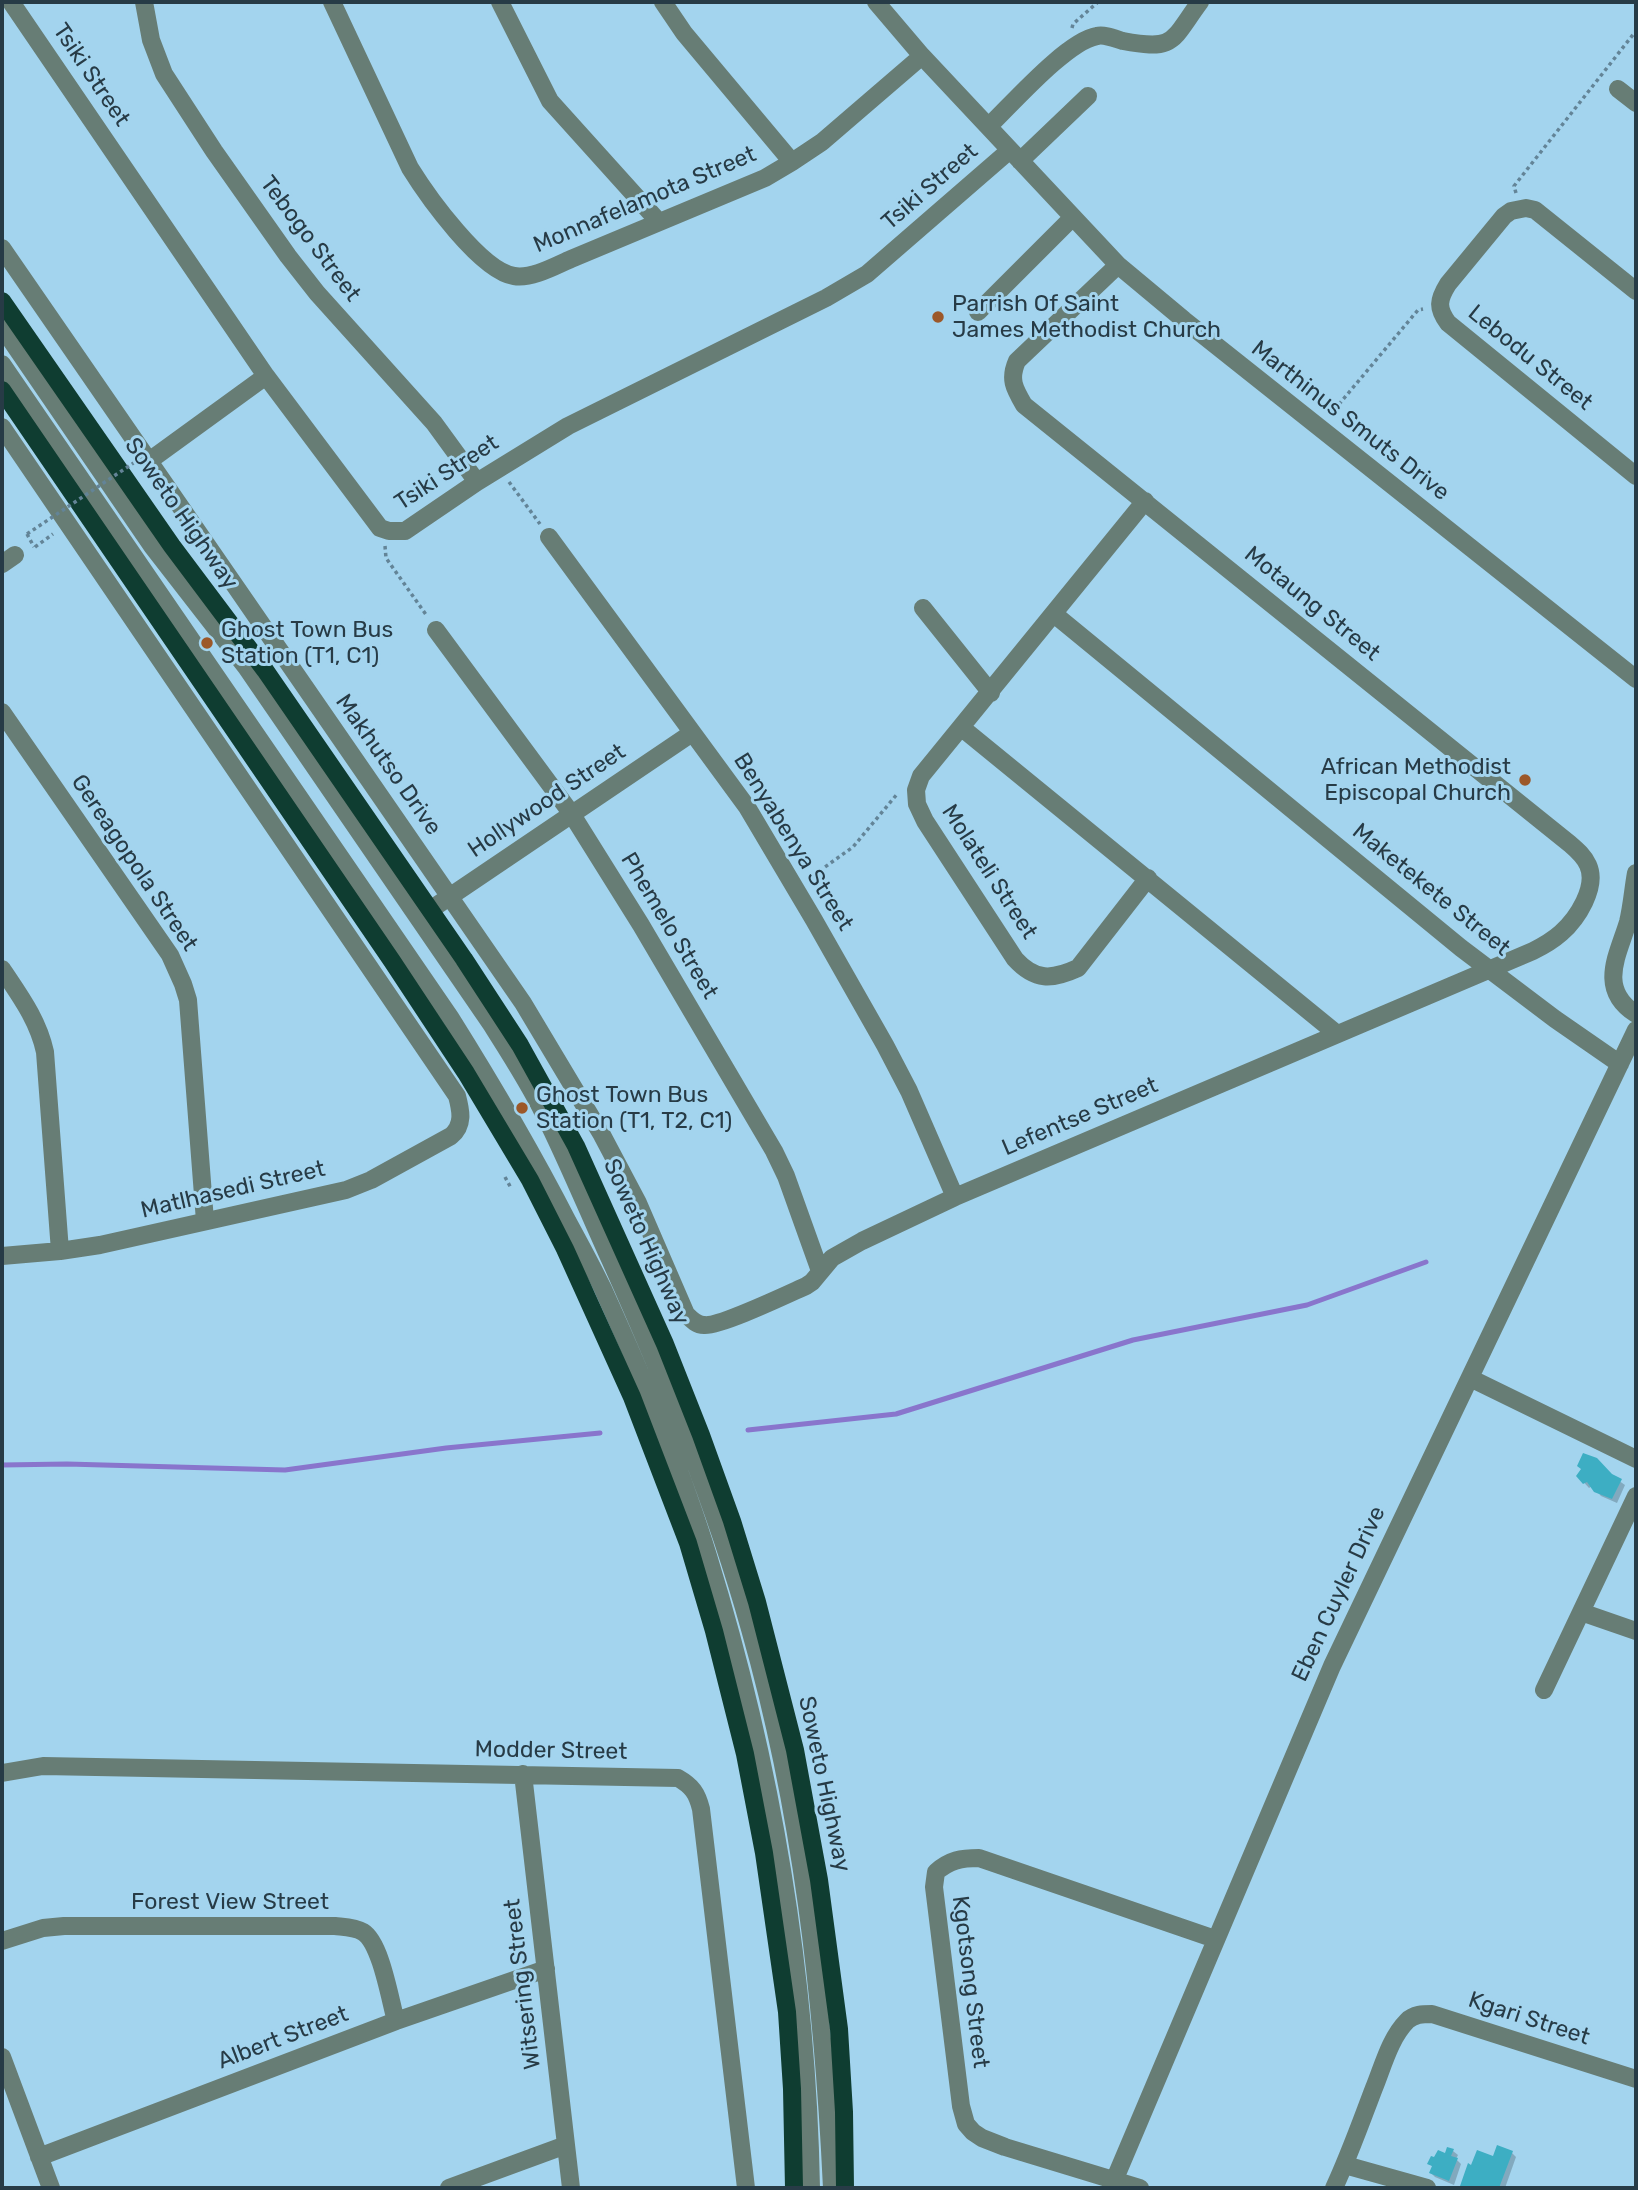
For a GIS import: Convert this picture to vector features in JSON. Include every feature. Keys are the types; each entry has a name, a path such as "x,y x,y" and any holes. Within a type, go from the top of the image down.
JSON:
{"main road":[{"name":"Soweto Highway","path":"2,301 172,546 265,670 430,910 520,1045 576,1146 664,1344 701,1435 757,1602 795,1750 819,1880 839,2029 845,2188"},
{"path":"2,390 466,1073 530,1180 565,1249 632,1397 688,1543 714,1630 745,1754 764,1853 787,2012 794,2188"}],"street":[{"name":"Tsiki Street","path":"11,2 266,376 380,528 397,532 405,531 538,443 603,407 826,298 867,274 1088,96"},
{"name":"Tebogo Street","path":"144,2 151,40 164,74 214,151 317,293 434,424 477,482"},
{"name":"Monnafelamota Street","path":"332,2 416,178 435,206 480,255 499,271 516,276 537,273 765,178 822,142 922,55"},
{"path":"500,2 550,101 659,222"},
{"path":"663,2 684,33 792,162"},
{"name":"Marthinus Smuts Drive","path":"876,2 1118,265 1636,678"},
{"path":"989,126 1067,50 1097,35 1148,46 1163,45 1173,39 1200,2"},
{"path":"1618,89 1636,103"},
{"path":"1522,208 1535,210 1636,291"},
{"name":"Lebodu Street","path":"1522,208 1504,216 1448,284 1438,305 1442,315 1448,323 1636,476"},
{"path":"978,312 1073,217"},
{"name":"Makhutso Drive","path":"2,248 142,461 523,1003 603,1135 638,1203 683,1307 691,1319 702,1325"},
{"name":"Motaung Street","path":"1118,265 1017,360 1012,372 1017,394 1032,412 1582,856 1589,867 1591,883 1585,900 1568,925 1549,943 1489,970"},
{"name":"Soweto Highway","path":"2,327 152,546 246,667 491,1024 545,1116 622,1285 673,1402 713,1509 751,1630 771,1712 787,1784 813,1939 824,2050 832,2188"},
{"path":"2,365 450,1017 502,1098 602,1287 669,1447 707,1553 738,1660 764,1768 778,1837 803,2021 811,2188"},
{"path":"142,461 266,376"},
{"name":"Matlhasedi Street","path":"2,427 457,1096 461,1116 456,1133 446,1140 358,1186 113,1243 2,1256"},
{"name":"Molateli Street","path":"1145,501 921,776 916,790 917,804 933,835 1015,959 1025,970 1032,973 1052,977 1078,968 1148,878"},
{"name":"Benyabenya Street","path":"550,537 747,807 909,1091 955,1197"},
{"path":"923,608 990,692"},
{"name":"Maketekete Street","path":"1054,614 1489,970 1564,1026 1620,1063"},
{"name":"Phemelo Street","path":"436,630 571,813 641,925 774,1151 786,1176 820,1271"},
{"name":"Gereagopola Street","path":"2,712 170,955 183,984 188,1000 205,1222"},
{"path":"962,728 1337,1034"},
{"name":"Hollywood Street","path":"430,910 692,733"},
{"path":"1636,873 1632,916 1612,966 1615,988 1628,1008 1636,1014"},
{"path":"2,969 29,1010 43,1045 60,1251"},
{"name":"Lefentse Street","path":"702,1325 722,1322 806,1286 832,1258 955,1197 1489,970"},
{"name":"Eben Cuyler Drive","path":"1112,2184 1332,1666 1636,1030"},
{"path":"1470,1378 1636,1459"},
{"path":"1544,1690 1636,1496"},
{"path":"1581,1612 1636,1631"},
{"name":"Modder Street","path":"2,1773 43,1766 678,1778 690,1785 698,1797 746,2188"},
{"name":"Witsering Street","path":"523,1774 571,2188"},
{"name":"Kgotsong Street","path":"1140,2188 1112,2184 1005,2147 982,2138 966,2124 961,2106 933,1887 936,1872 947,1863 960,1858 979,1858 1215,1939"},
{"name":"Forest View Street","path":"2,1941 43,1928 64,1926 353,1928 364,1932 372,1941 396,2021"},
{"name":"Albert Street","path":"39,2157 396,2021 546,1969"},
{"name":"Kgari Street","path":"1345,2165 1388,2052 1400,2029 1419,2014 1432,2014 1636,2078"},
{"path":"2,2057 51,2188"},
{"path":"449,2188 566,2145"},
{"path":"1334,2188 1345,2165 1427,2188"}],"path":[{"path":"1522,208 1514,186 1636,31"},
{"path":"1319,427 1418,310 1438,305"},
{"path":"27,534 142,461"},
{"path":"498,469 550,537"},
{"path":"384,530 386,558 436,630"},
{"path":"35,547 43,541"},
{"path":"795,888 853,847 900,790 916,790"},
{"path":"499,1167 511,1188"}],"building":[{"path":"1583,1453 1597,1458 1612,1474 1622,1479 1612,1499 1594,1492 1587,1482 1583,1484 1576,1476 1581,1469 1577,1466"},
{"path":"1497,2145 1513,2151 1499,2188 1460,2186 1468,2163 1471,2165 1477,2150 1493,2156"},
{"path":"1447,2147 1454,2149 1451,2156 1458,2158 1449,2181 1429,2173 1432,2166 1427,2164 1438,2150 1445,2153"}],"waterway":[{"path":"748,1430 896,1414 1133,1340 1307,1305 1426,1262"},
{"path":"2,1465 67,1464 285,1470 446,1448 600,1433"}],"place":[{"name":"Parrish Of Saint James Methodist Church","path":"938,317"},
{"name":"Ghost Town Bus Station (T1, C1)","path":"207,643"},
{"name":"African Methodist Episcopal Church","path":"1525,780"},
{"name":"Ghost Town Bus Station (T1, T2, C1)","path":"522,1108"}]}
